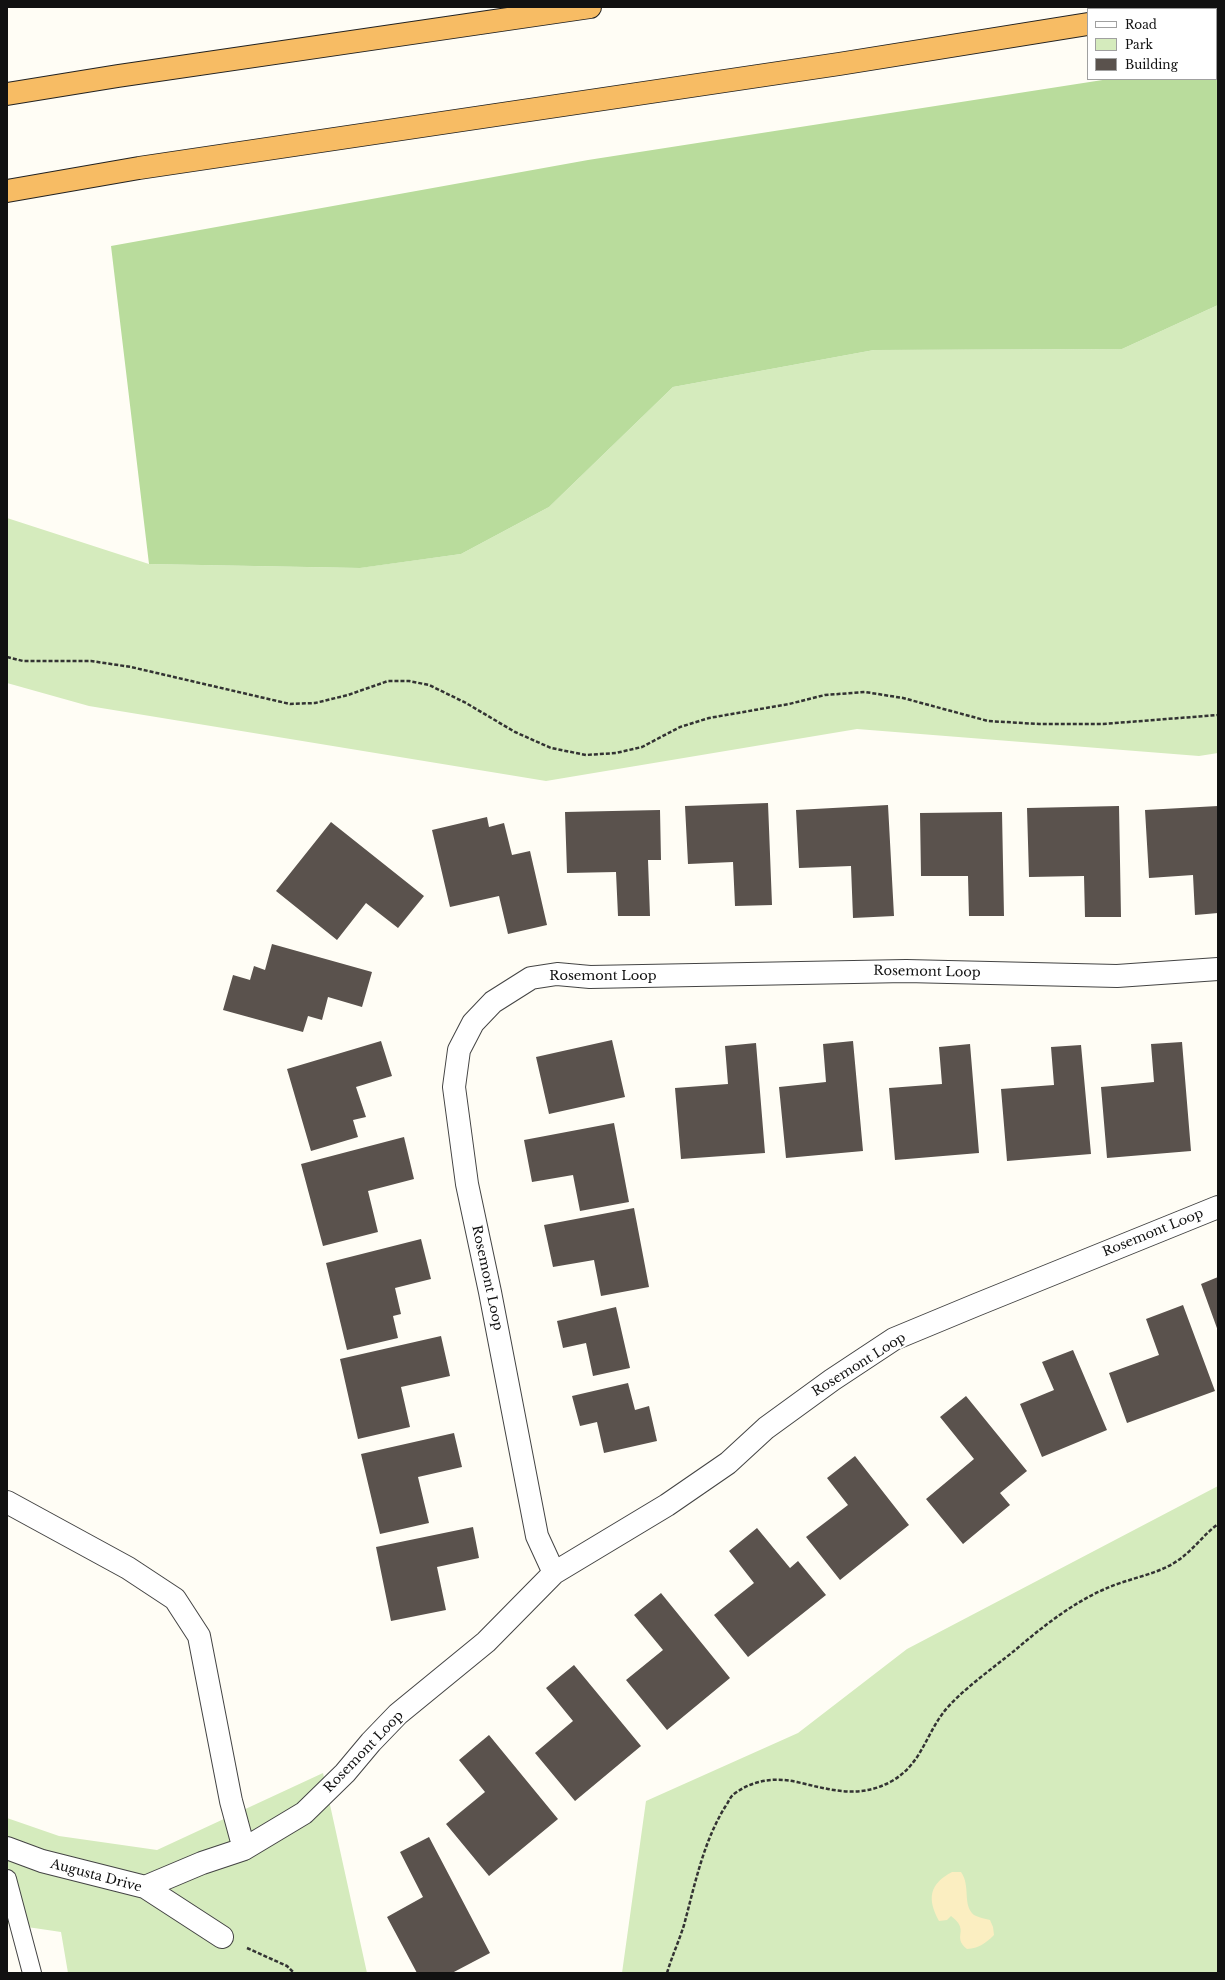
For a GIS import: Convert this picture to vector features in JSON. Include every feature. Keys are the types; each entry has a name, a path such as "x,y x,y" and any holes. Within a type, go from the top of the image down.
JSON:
{"highway":[{"path":"7,94 118,76 590,7"},
{"path":"7,190 147,166 831,65 1087,24"}],"street":[{"name":"Rosemont Loop","path":"554,1573 537,1536 490,1292 466,1184 454,1087 459,1050 473,1023 493,1002 531,978 557,974 590,977 906,972 1117,976 1218,969"},
{"name":"Rosemont Loop","path":"145,1888 202,1863 244,1849 304,1813 345,1773 371,1742 398,1714 486,1642 554,1573 667,1505 716,1472 766,1428 832,1380 894,1339 1218,1207"},
{"path":"7,1502 128,1568 175,1599 199,1636 232,1801 244,1849"},
{"name":"Augusta Drive","path":"7,1848 42,1861 145,1888 222,1937"}],"lane":[{"path":"7,1879 32,1973"}],"path":[{"path":"7,657 23,661 91,661 131,668 290,704 315,703 348,695 388,682 409,681 429,685 466,703 515,732 544,744 586,754 616,753 642,747 680,727 709,718 789,704 825,695 865,692 903,698 988,720 1038,724 1103,724 1218,715"},
{"path":"667,1973 673,1950 683,1927 696,1874 715,1824 732,1795 754,1784 770,1779 789,1780 850,1793 869,1791 892,1781 908,1770 924,1749 943,1713 1016,1649 1072,1608 1104,1589 1172,1564 1190,1552 1208,1532 1218,1524"},
{"path":"222,1937 287,1966 294,1973"}],"green space":[{"path":"1218,65 1218,305 1122,349 874,350 673,387 549,507 461,554 360,568 149,564 111,246 588,160 1103,80 1217,80"},
{"path":"1218,305 1218,753 1199,756 857,729 546,781 89,706 7,683 7,518 149,564 359,568 461,554 549,507 673,387 874,350 1122,349"},
{"path":"1218,1486 1218,1973 622,1973 646,1801 798,1733 907,1649"},
{"path":"323,1773 367,1973 68,1973 61,1932 7,1924 7,1818 59,1836 157,1850"}],"sand":[{"path":"952,1872 961,1872 964,1877 966,1883 967,1901 970,1911 974,1915 990,1920 993,1927 994,1935 985,1943 975,1948 967,1949 963,1944 960,1937 960,1926 957,1921 951,1916 947,1920 939,1921 935,1913 932,1893 939,1882"}],"building":[{"path":"768,803 772,905 735,906 733,862 688,864 685,806"},
{"path":"888,805 894,916 853,918 851,866 799,868 796,810"},
{"path":"1119,806 1121,917 1085,917 1084,876 1029,877 1027,808"},
{"path":"1218,806 1218,913 1195,915 1193,875 1149,878 1145,810"},
{"path":"660,810 661,860 648,860 650,916 618,916 616,872 567,873 565,812"},
{"path":"1002,812 1004,916 969,916 968,876 921,876 920,813"},
{"path":"487,817 489,827 504,823 512,855 530,851 547,925 508,934 499,896 450,907 432,830"},
{"path":"331,822 424,896 398,928 366,903 337,940 276,891"},
{"path":"272,944 372,972 362,1007 328,997 322,1020 308,1016 303,1032 223,1010 233,975 250,980 254,966 265,970"},
{"path":"612,1040 625,1097 549,1114 536,1057"},
{"path":"381,1041 392,1076 356,1087 366,1117 353,1120 358,1137 311,1151 287,1069"},
{"path":"853,1041 863,1151 786,1158 779,1087 826,1082 823,1044"},
{"path":"1182,1042 1191,1151 1107,1158 1101,1087 1154,1082 1151,1044"},
{"path":"756,1043 765,1153 681,1159 675,1088 728,1084 725,1046"},
{"path":"970,1044 979,1153 895,1160 889,1088 942,1084 939,1047"},
{"path":"1081,1045 1091,1154 1007,1161 1001,1089 1054,1085 1051,1047"},
{"path":"614,1123 629,1202 580,1211 573,1175 532,1182 524,1140"},
{"path":"404,1137 414,1179 368,1191 378,1232 323,1246 301,1164"},
{"path":"634,1208 649,1287 601,1296 594,1260 553,1267 544,1225"},
{"path":"421,1239 431,1279 395,1288 401,1314 393,1316 398,1338 347,1350 326,1263"},
{"path":"1218,1277 1218,1331 1201,1284"},
{"path":"1183,1305 1215,1391 1127,1423 1109,1373 1159,1355 1146,1319"},
{"path":"616,1307 630,1368 593,1376 586,1343 563,1348 557,1321"},
{"path":"441,1336 450,1376 401,1387 410,1427 358,1439 340,1359"},
{"path":"1073,1350 1107,1430 1042,1457 1020,1404 1054,1390 1042,1362"},
{"path":"628,1383 635,1410 649,1406 657,1441 604,1453 597,1422 580,1426 572,1396"},
{"path":"966,1396 1027,1471 1000,1493 1010,1505 963,1544 926,1499 974,1459 940,1417"},
{"path":"454,1433 462,1467 418,1477 429,1523 380,1534 361,1454"},
{"path":"855,1456 909,1525 840,1580 806,1537 848,1505 827,1478"},
{"path":"473,1527 479,1558 437,1567 446,1610 391,1621 376,1547"},
{"path":"757,1528 790,1568 798,1561 826,1595 748,1657 714,1615 754,1583 729,1551"},
{"path":"661,1593 730,1678 667,1730 626,1680 663,1650 634,1615"},
{"path":"574,1665 641,1746 575,1801 535,1753 573,1721 546,1688"},
{"path":"489,1735 558,1819 489,1876 446,1824 485,1792 459,1760"},
{"path":"429,1837 490,1953 452,1973 417,1973 387,1917 423,1897 400,1852"}]}
